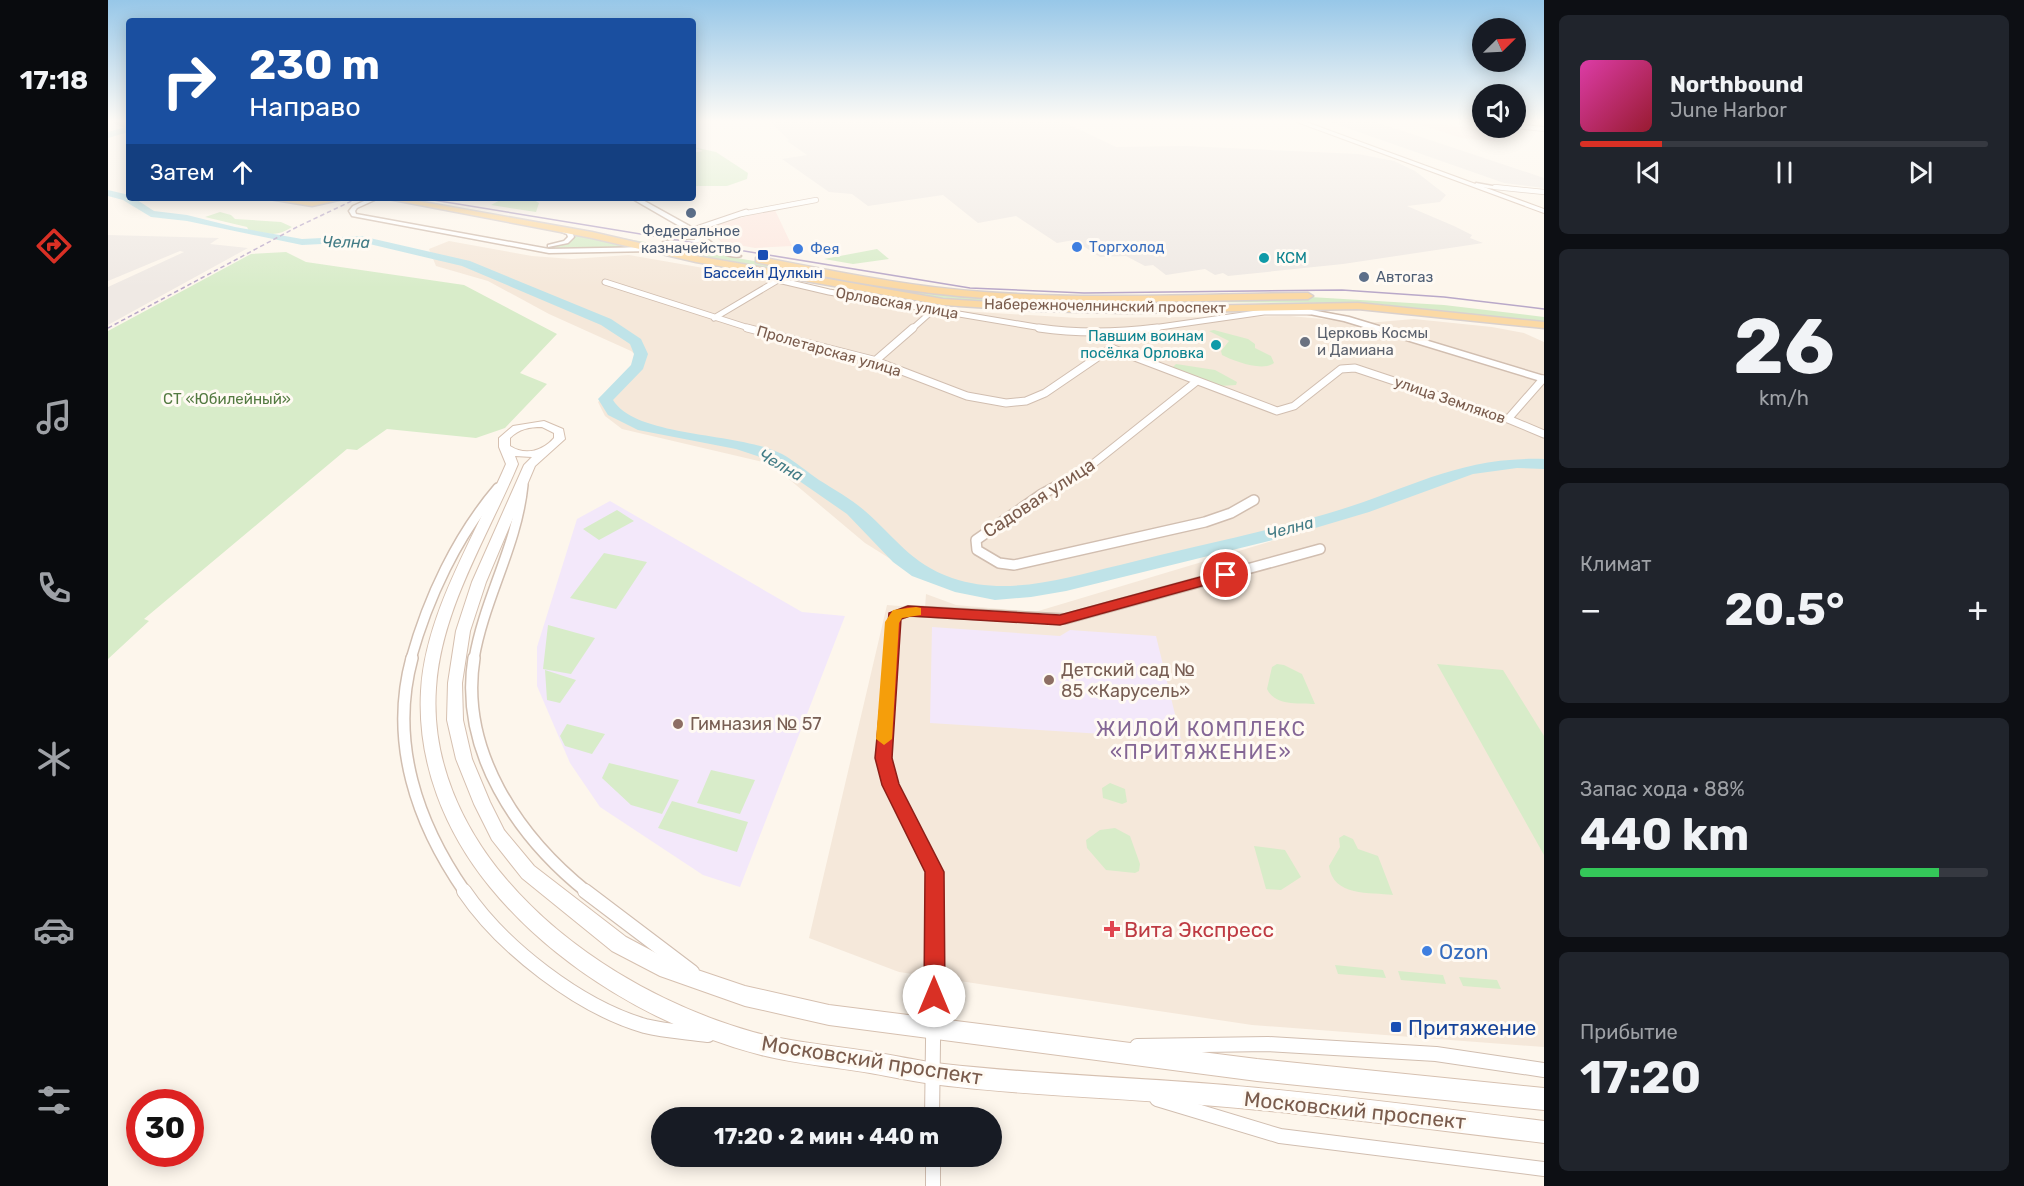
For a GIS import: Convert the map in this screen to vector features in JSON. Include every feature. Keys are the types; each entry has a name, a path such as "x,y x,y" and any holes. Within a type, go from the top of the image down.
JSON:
{"main road":[{"path":"1455,177 1544,211"},
{"path":"1470,177 1544,204"},
{"path":"290,201 312,204 328,201"},
{"name":"Набережночелнинский проспект","path":"406,201 901,296 964,304 1129,310 1358,306 1544,325"},
{"name":"Набережночелнинский проспект","path":"423,201 940,291 1038,297 1310,296 1408,300"},
{"path":"1119,297 1137,305 1129,310"},
{"path":"1166,297 1156,302 1158,305 1176,309"},
{"path":"1462,305 1544,316"},
{"name":"Московский проспект","path":"1544,1099 1257,1070 818,1013 745,996 703,982 667,969 619,944 528,872 498,835 482,804 464,759 455,720 454,683 463,631 514,481 512,464 504,443 507,434 519,427 537,424 551,425 559,430 557,442 547,448 514,481 453,596 430,678 428,719 435,765 452,813 474,855 509,896 554,939 599,971 660,1006 754,1042 933,1073 1270,1100 1544,1132"},
{"path":"508,450 528,454 547,448"}],"street":[{"path":"1476,185 1544,192"},
{"path":"695,232 753,210 816,200"},
{"path":"369,201 355,207 352,211 354,215 549,251 653,249"},
{"path":"639,201 695,232 710,244 737,256"},
{"path":"529,248 555,246 572,237 570,233 556,228"},
{"path":"665,243 697,242 699,239 695,232"},
{"name":"Орловская улица","path":"714,318 778,280 829,292 1071,333 1120,333 1264,312 1309,312 1344,318 1544,379"},
{"name":"Пролетарская улица","path":"605,282 714,318 822,349 875,361 963,395 1009,403 1035,399 1110,348"},
{"path":"957,313 964,304"},
{"path":"1283,306 1344,318 1358,306"},
{"path":"875,361 930,313 944,310"},
{"path":"1120,333 1112,338 1110,348 1197,381"},
{"name":"улица Земляков","path":"1197,381 1277,411 1294,406 1341,369 1355,368 1508,419 1544,434"},
{"path":"1508,419 1544,379"},
{"name":"Садовая улица","path":"1197,381 1078,476 1042,494 976,540 977,550 999,563 1014,565 1205,522 1231,513 1254,500"},
{"path":"703,982 607,908 550,859 519,823 494,778 482,746 471,698 472,669 478,632 518,528 522,510 514,481 481,507 457,543 423,623 409,666 403,709 404,745 417,803 439,850 466,894 507,942 574,994 638,1024 754,1042"},
{"path":"932,1107 934,872 891,785 884,758 894,617 908,611 1056,620 1320,549"},
{"path":"1000,1036 1103,1046 1268,1044 1425,1053 1544,1070"},
{"path":"1117,1087 1280,1136 1544,1168"},
{"path":"933,1167 933,1186"}],"shaded area":[{"path":"808,177 1423,177 1446,195 1440,202 1407,206 1454,226 1472,235 1470,238 1483,243 1343,264 1228,276 1223,273 1215,275 1205,269 1166,275 1153,265 1145,266 1126,256 1100,257 1074,240 1057,243 1016,216 978,223 943,195 868,206 852,194 829,192"},
{"path":"1488,177 1542,177 1544,178 1544,188 1504,183"},
{"path":"774,208 792,246 755,248 721,242 708,228"},
{"path":"108,235 219,238 210,244 248,248 108,325 108,287 184,252 180,251 108,281"},
{"name":"ЖИЛОЙ КОМПЛЕКС «ПРИТЯЖЕНИЕ»","path":"449,241 532,256 572,259 629,255 944,310 1078,318 1290,316 1367,323 1414,319 1492,327 1524,333 1544,342 1544,1047 1252,1025 899,972 809,938 887,605 925,608 926,594 956,605 1035,612 1315,528 1137,570 970,594 924,580 865,543 771,464 622,429 605,416 598,402 643,361 631,351 549,314 488,281 436,266 429,249"},
{"name":"Гимназия № 57","path":"610,501 802,612 845,616 740,887 703,875 600,807 570,763 537,686 537,647 577,519"},
{"name":"Детский сад № 85 «Карусель»","path":"932,627 1060,636 1070,630 1156,636 1181,739 930,723"}],"green space":[{"path":"696,177 747,177 727,186 696,186"},
{"path":"498,201 536,201 539,203 536,212 491,205"},
{"path":"220,212 231,215 235,219 281,222 292,227 281,233 267,234 249,231 247,227 205,217"},
{"path":"573,233 629,247 546,248 572,240"},
{"path":"599,234 910,288 1133,304 1035,305 937,298 700,257"},
{"path":"877,249 889,259 853,264 824,259"},
{"name":"СТ «Юбилейный»","path":"286,252 306,262 464,285 557,334 520,373 547,384 505,428 476,438 387,429 357,450 347,449 144,619 149,621 108,659 108,331 251,254"},
{"path":"1310,297 1444,305 1544,317 1544,322 1368,303 1160,302"},
{"path":"1214,330 1248,339 1255,344 1255,348 1271,356 1274,363 1255,366 1222,355 1221,351 1229,341 1209,331"},
{"path":"1176,364 1215,370 1237,382 1236,385 1219,386 1175,370 1173,367"},
{"path":"617,510 634,521 599,540 583,529"},
{"path":"604,553 647,562 616,609 570,598"},
{"path":"548,625 595,638 571,674 543,669"},
{"path":"1277,664 1302,674 1315,704 1281,701 1271,694 1267,689 1272,667"},
{"path":"1437,664 1503,670 1544,736 1544,855"},
{"path":"545,670 576,680 560,703 547,700"},
{"path":"567,724 605,734 592,754 565,746 560,736"},
{"path":"609,763 679,780 662,814 631,805 602,778"},
{"path":"711,770 755,780 740,814 697,803"},
{"path":"1110,783 1125,789 1127,802 1122,804 1103,798 1102,788"},
{"path":"672,801 748,822 737,852 658,828"},
{"path":"1115,828 1130,836 1140,864 1139,871 1135,873 1106,870 1087,848 1086,840 1100,830"},
{"path":"1344,835 1353,839 1358,849 1378,856 1393,895 1354,891 1337,883 1329,866 1340,847 1339,838"},
{"path":"1254,846 1285,850 1301,877 1281,890 1266,889"},
{"path":"1335,965 1383,970 1386,978 1338,974"},
{"path":"1398,971 1443,975 1446,984 1401,980"},
{"path":"1459,977 1497,980 1501,989 1463,986"}],"waterway":[{"name":"Челна","path":"108,193 126,198"},
{"name":"Челна","path":"132,201 151,214 187,218 235,230 302,242 361,239 466,263 606,322 636,342 641,354 638,366 605,399 613,412 643,427 736,445 775,457 853,510 909,565 919,572 962,588 1013,593 1066,584 1307,525 1363,508 1471,469 1517,463 1544,464"}],"tram line":[{"path":"439,201 970,288 1084,293 1342,290 1444,297 1544,309"}],"railway":[{"path":"108,328 297,227 352,201"}],"slow traffic":[{"path":"884,739 892,622 898,614 908,611 916,612"}],"place":[{"name":"Федеральное казначейство","path":"691,213"},
{"name":"Торгхолод","path":"1077,247"},
{"name":"Фея","path":"798,249"},
{"name":"Бассейн Дулкын","path":"763,255"},
{"name":"КСМ","path":"1264,258"},
{"name":"Автогаз","path":"1364,277"},
{"name":"Церковь Космы и Дамиана","path":"1305,342"},
{"name":"Павшим воинам посёлка Орловка","path":"1216,345"},
{"name":"Детский сад № 85 «Карусель»","path":"1049,680"},
{"name":"Гимназия № 57","path":"678,724"},
{"name":"Вита Экспресс","path":"1112,929"},
{"name":"Ozon","path":"1427,951"},
{"name":"Притяжение","path":"1396,1027"}],"district":[{"name":"ЖИЛОЙ КОМПЛЕКС «ПРИТЯЖЕНИЕ»","path":"1201,740"}],"route":[{"path":"934,996 935,876 930,860 891,785 883,750 894,617 908,611 1045,621 1060,620 1226,575"}]}
